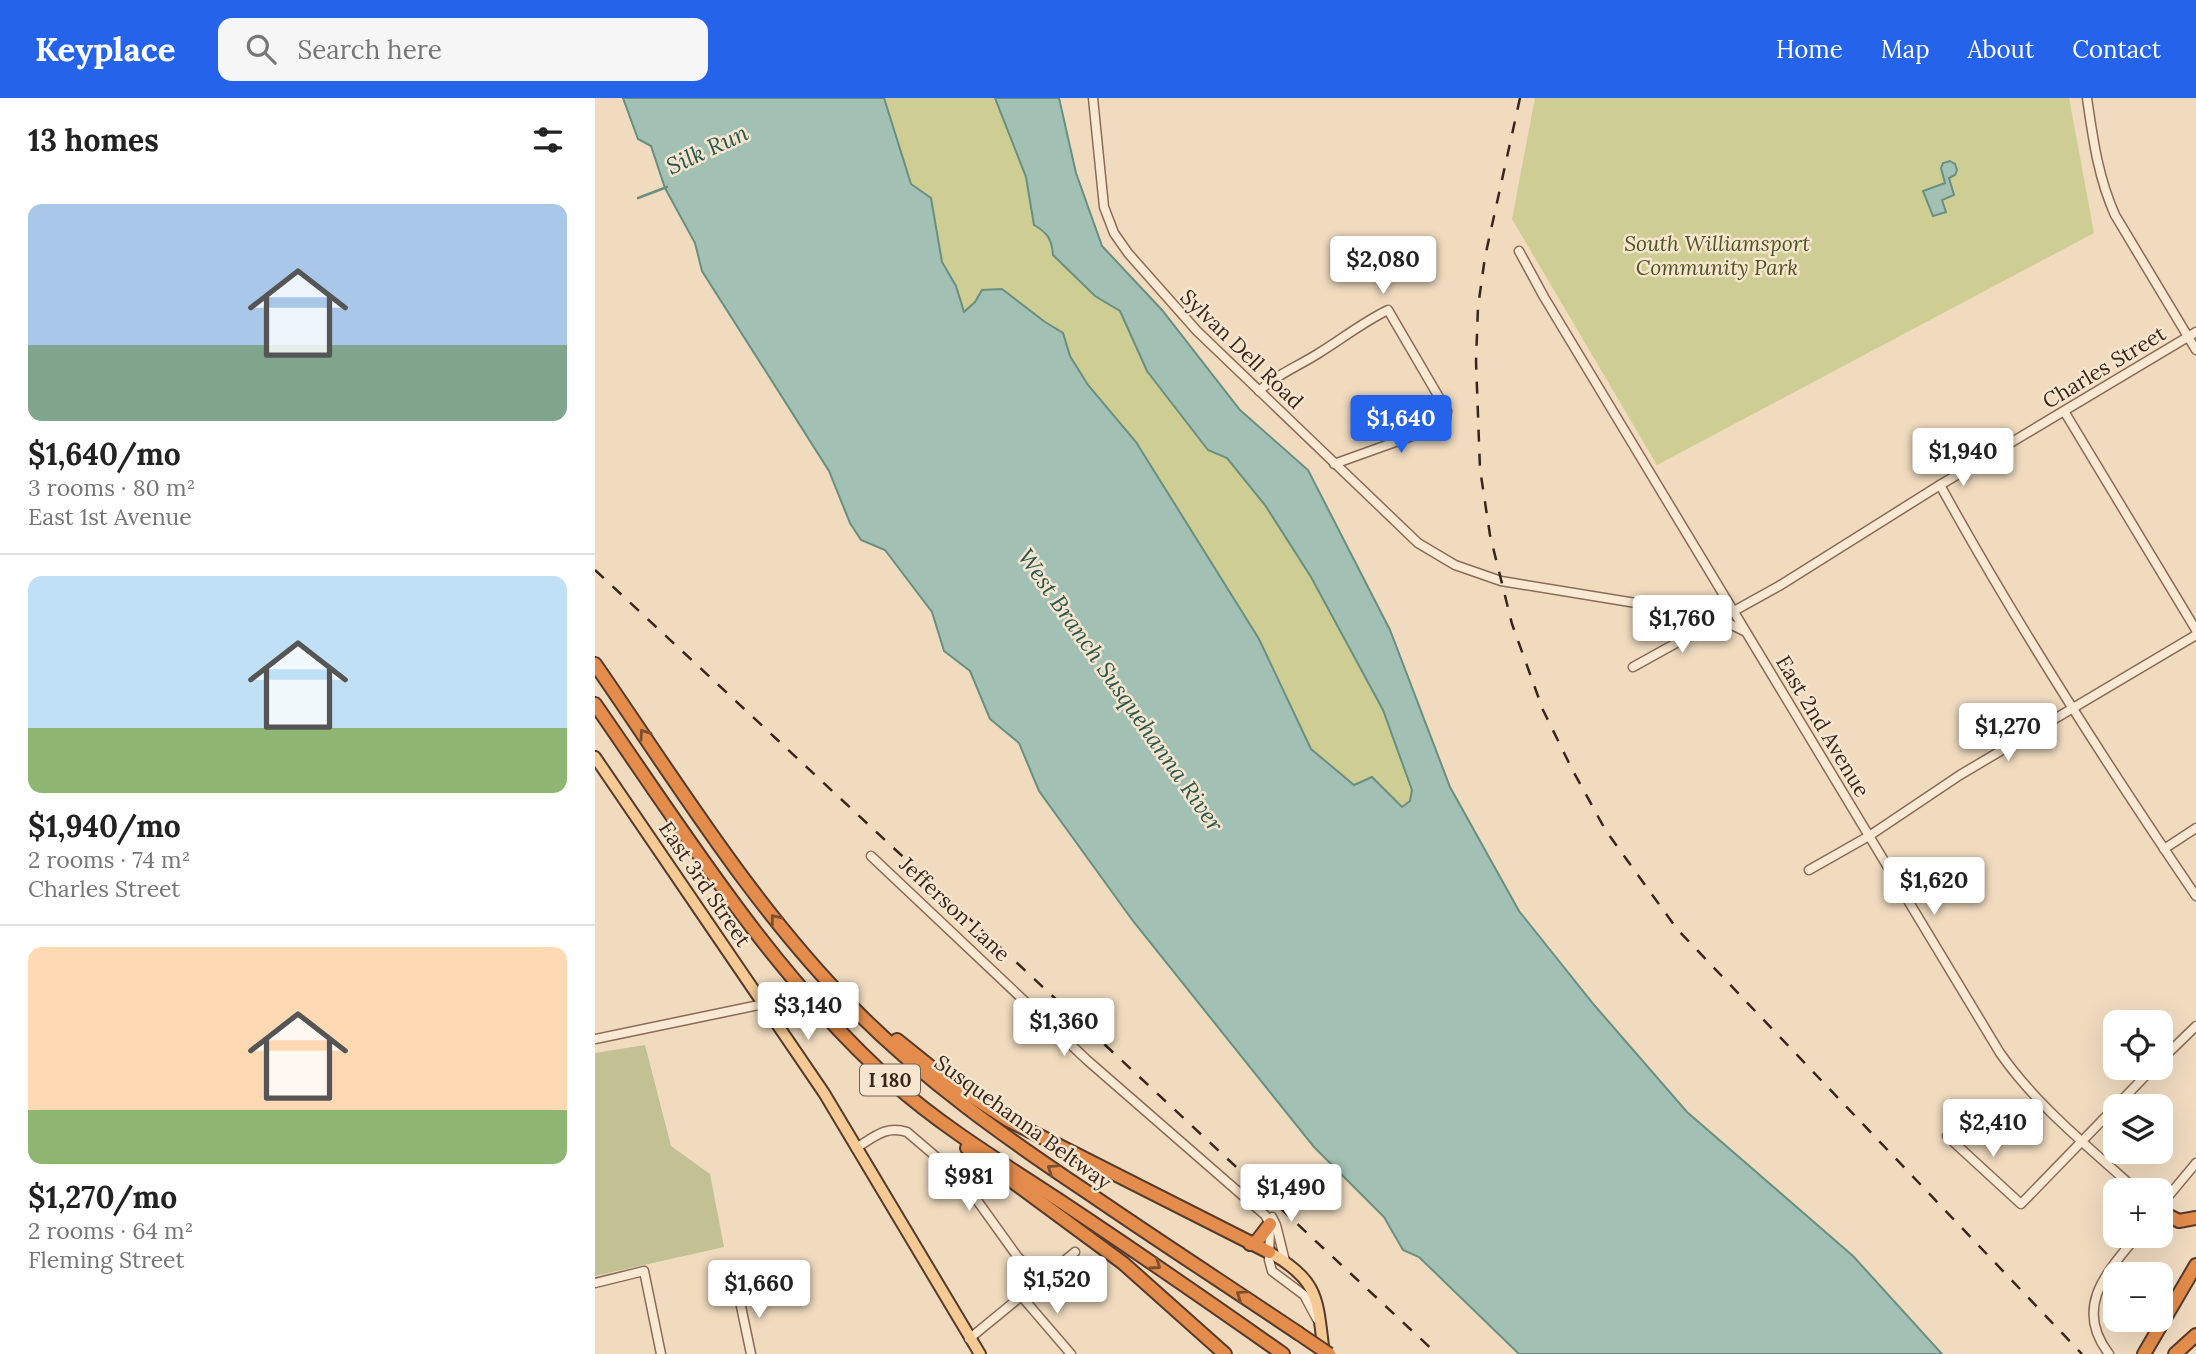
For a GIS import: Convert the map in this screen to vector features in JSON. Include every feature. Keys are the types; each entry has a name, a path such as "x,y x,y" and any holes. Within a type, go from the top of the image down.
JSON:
{"highway":[{"name":"Susquehanna Beltway","path":"595,664 741,873 800,950 878,1033 956,1101 1327,1354"},
{"name":"Susquehanna Beltway","path":"595,704 735,905 798,985 862,1054 933,1116 1283,1354"},
{"path":"800,950 907,1048 975,1100 1033,1133 1269,1252"},
{"path":"933,1116 965,1146 1122,1262 1226,1354"},
{"path":"2173,1219 2179,1222 2196,1218"},
{"path":"1250,1244 1257,1241 1268,1219"},
{"path":"2144,1354 2196,1265"},
{"path":"2175,1354 2196,1335"}],"main road":[{"name":"East 3rd Street","path":"595,758 824,1093 980,1354"},
{"path":"1269,1252 1304,1277 1315,1293 1327,1354"}],"street":[{"name":"Sylvan Dell Road","path":"1093,98 1104,207 1114,233 1172,306 1418,543 1455,565 1509,583 1682,610 1718,618 1746,633"},
{"path":"2087,98 2098,167 2106,195 2115,215 2192,335 2196,350"},
{"name":"East 2nd Avenue","path":"1519,251 1544,298 2015,1075 2123,1178"},
{"path":"1259,391 1276,376 1318,354 1372,317 1388,310 1447,411 1446,419 1440,426 1334,464"},
{"name":"Charles Street","path":"1633,667 1718,618 1734,612 2192,335"},
{"path":"2064,411 2196,630"},
{"path":"1940,485 2071,708 2196,896"},
{"path":"1809,870 1868,836 1960,775 2196,635"},
{"path":"2164,849 2196,828"},
{"name":"Jefferson Lane","path":"871,856 1087,1060 1268,1219"},
{"path":"595,1039 764,1004"},
{"path":"2173,1048 2196,1026"},
{"path":"1947,1136 2021,1204 2141,1080"},
{"path":"856,1148 882,1132 896,1129 904,1131 961,1178 1017,1256 1041,1281"},
{"path":"2173,1191 2196,1163"},
{"path":"1285,1261 1276,1224 1271,1217 1268,1219 1272,1271 1304,1295 1321,1331"},
{"path":"2109,1354 2099,1339 2095,1326 2096,1293 2105,1274 2127,1248"},
{"path":"969,1339 1075,1252"},
{"path":"595,1283 644,1271 661,1354"},
{"path":"739,1292 751,1354"},
{"path":"1022,1297 1071,1354"}],"green space":[{"path":"884,98 995,98 1026,177 1034,225 1048,237 1053,255 1095,296 1120,311 1147,371 1208,450 1227,458 1265,505 1311,577 1383,710 1412,790 1410,802 1402,807 1355,785 1311,749 1259,639 1136,442 1088,385 1070,356 1063,333 982,290 964,313 956,286 942,262 931,198 911,184"},
{"name":"South Williamsport Community Park","path":"1535,98 2069,98 2094,233 1657,465 1512,219"}],"shaded area":[{"path":"645,1045 671,1146 710,1174 724,1247 595,1276 595,1053"}],"water":[{"name":"West Branch Susquehanna River","path":"623,98 884,98 911,184 931,198 942,262 956,286 964,312 975,302 982,290 1002,289 1063,333 1070,356 1088,385 1136,442 1259,639 1311,749 1354,785 1372,777 1402,807 1410,801 1412,790 1383,710 1311,577 1265,505 1227,458 1208,450 1147,371 1120,311 1095,296 1053,255 1048,237 1034,225 1026,177 995,98 1059,98 1076,173 1102,246 1162,310 1240,410 1308,470 1390,630 1450,787 1519,911 1595,1006 1687,1112 1853,1256 1942,1354 1519,1354 1419,1257 1403,1250 1384,1217 1314,1147 1133,921 1039,791 1019,743 990,719 970,671 944,651 932,612 885,550 861,540 850,523 829,471 702,271 695,243 665,188 651,146 638,139"},
{"path":"1950,161 1955,164 1957,170 1955,175 1949,178 1954,195 1942,200 1946,212 1933,216 1923,191 1945,183 1941,168 1943,163"}],"waterway":[{"name":"Silk Run","path":"638,198 667,187"}],"railway":[{"path":"1520,98 1485,257 1478,307 1476,361 1480,469 1490,535 1512,624 1543,710 1606,831 1677,929 2082,1354"},
{"path":"595,570 1437,1354"}]}
